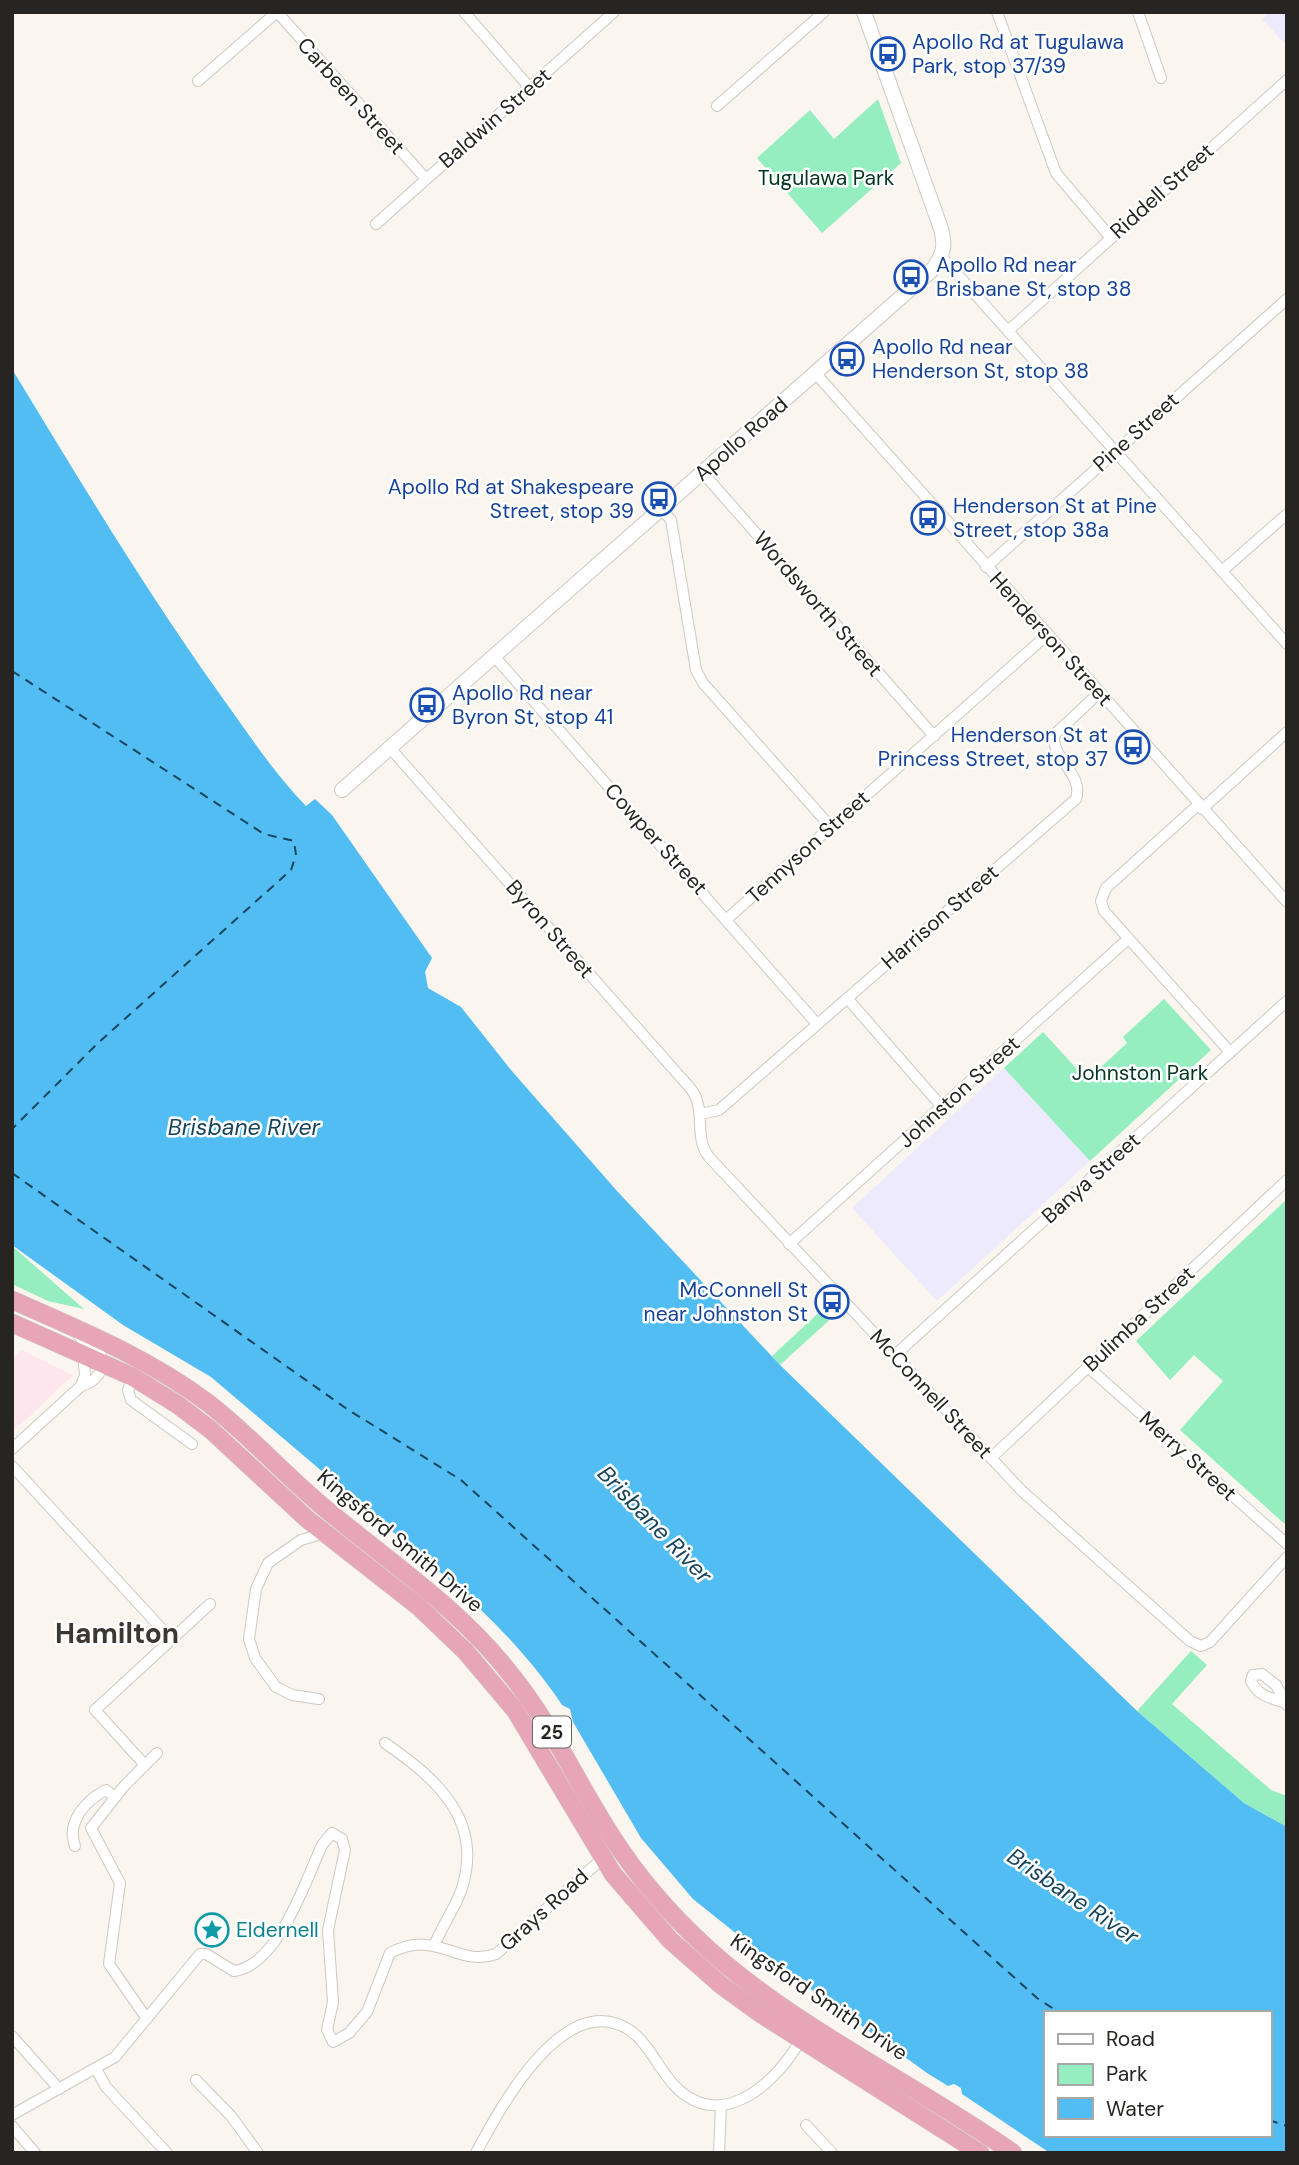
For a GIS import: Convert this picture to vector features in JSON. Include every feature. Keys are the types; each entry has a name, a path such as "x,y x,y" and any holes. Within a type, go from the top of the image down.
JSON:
{"highway":[{"name":"Kingsford Smith Drive","path":"12,1300 135,1356 194,1393 228,1420 318,1503 466,1624 511,1675 541,1716 606,1828 635,1870 670,1912 710,1951 797,2015 1013,2153"},
{"name":"Kingsford Smith Drive","path":"12,1323 133,1377 211,1430 307,1519 419,1606 482,1669 531,1734 603,1858 641,1909 685,1954 740,2000 980,2153"}],"street":[{"path":"198,81 277,12"},
{"name":"Carbeen Street","path":"277,12 426,179"},
{"path":"464,12 530,88"},
{"name":"Baldwin Street","path":"376,224 614,12"},
{"path":"718,106 824,12"},
{"path":"864,12 944,238 942,257 1287,644"},
{"path":"997,12 1056,173 1111,238"},
{"path":"1138,12 1161,78"},
{"name":"Riddell Street","path":"1008,331 1287,80"},
{"name":"Apollo Road","path":"342,790 816,374 942,257"},
{"name":"Pine Street","path":"986,566 1287,299"},
{"name":"Henderson Street","path":"816,374 1287,902"},
{"name":"Wordsworth Street","path":"703,473 934,736"},
{"path":"661,509 671,520 696,670 703,683 830,826"},
{"path":"1222,571 1287,514"},
{"name":"Tennyson Street","path":"727,919 1047,635"},
{"name":"Cowper Street","path":"494,656 817,1024"},
{"name":"Harrison Street","path":"700,1114 719,1110 1076,799 1077,782 1055,747 1054,735 1099,693"},
{"path":"1230,1052 1104,911 1101,901 1106,888 1287,732"},
{"name":"Byron Street","path":"390,748 683,1080 699,1102 700,1114"},
{"name":"Johnston Street","path":"789,1244 1128,939"},
{"path":"847,998 942,1107"},
{"name":"Banya Street","path":"895,1355 1287,1001"},
{"name":"McConnell Street","path":"700,1114 701,1143 704,1151 789,1244 1042,1510 1191,1641 1201,1646 1210,1643 1287,1557"},
{"name":"Bulimba Street","path":"991,1458 1287,1181"},
{"path":"12,1449 81,1387 94,1380 103,1363 98,1350 84,1342 72,1326"},
{"path":"81,1387 85,1375 83,1354"},
{"name":"Merry Street","path":"1088,1367 1287,1544"},
{"path":"133,1377 128,1390 131,1399 192,1444"},
{"path":"12,1466 172,1640"},
{"path":"301,1540 307,1519"},
{"path":"319,1699 298,1696 277,1688 261,1668 249,1644 255,1594 262,1573 273,1558 301,1540 325,1533"},
{"path":"144,1764 95,1710 210,1604"},
{"path":"385,1742 431,1778 456,1810 465,1837 467,1862 461,1889 435,1944"},
{"path":"12,2115 115,2057 147,2019 108,1962 120,1883 91,1828 144,1764 157,1753"},
{"path":"75,1846 73,1826 86,1805 106,1790 115,1797"},
{"name":"Grays Road","path":"147,2019 200,1954 206,1954 226,1968 236,1971 248,1966 266,1951 282,1930 321,1845 329,1834 335,1833 342,1839 345,1850 328,1930 333,1996 327,2030 331,2040 336,2041 349,2033 367,2012 389,1955 414,1944 435,1944 475,1957 496,1954 603,1858"},
{"path":"476,2153 507,2099 534,2063 561,2035 584,2025 624,2027 644,2044 684,2095 720,2106 739,2102 757,2092 791,2055 801,2039"},
{"path":"12,2036 59,2089"},
{"path":"96,2069 106,2087 167,2153"},
{"path":"196,2080 257,2147 267,2153"},
{"path":"719,2153 720,2106"},
{"path":"806,2125 832,2153"},
{"path":"12,2126 35,2153"}],"shaded area":[{"path":"1270,12 1287,12 1287,46 1262,19"},
{"path":"1004,1068 1090,1161 937,1301 852,1208"},
{"path":"21,1350 73,1375 15,1430 12,1359"}],"green space":[{"name":"Tugulawa Park","path":"878,99 901,163 822,233 757,158 810,110 834,139"},
{"name":"Johnston Park","path":"1164,999 1211,1050 1090,1161 1004,1068 1043,1032 1087,1080 1127,1043 1123,1037"},
{"path":"1287,1199 1287,1526 1180,1430 1223,1381 1194,1355 1170,1380 1136,1341"},
{"path":"12,1246 84,1309 48,1301 12,1284"},
{"path":"827,1305 836,1314 780,1365 772,1356"},
{"path":"1191,1651 1207,1665 1172,1704 1271,1790 1287,1796 1287,1827 1244,1803 1137,1711"}],"water":[{"name":"Brisbane River","path":"12,369 138,573 250,737 306,806 315,799 332,815 432,958 425,972 428,988 461,1007 511,1070 617,1191 780,1365 1137,1711 1244,1803 1287,1827 1287,2153 1050,2153 962,2094 961,2088 954,2084 948,2086 927,2073 758,1951 693,1899 641,1838 573,1722 570,1709 562,1705 514,1643 458,1588 339,1487 334,1477 324,1473 211,1377 123,1325 12,1245"}],"ferry route":[{"path":"12,671 264,834 294,841 296,855 291,870 98,1043 12,1129"},
{"path":"12,1173 347,1409 461,1480 1037,1998 1057,2011"},
{"path":"1271,2121 1287,2126"}],"place":[{"name":"Apollo Rd at Tugulawa Park, stop 37/39","path":"888,54"},
{"name":"Apollo Rd near Brisbane St, stop 38","path":"911,277"},
{"name":"Apollo Rd near Henderson St, stop 38","path":"847,359"},
{"name":"Apollo Rd at Shakespeare Street, stop 39","path":"659,499"},
{"name":"Henderson St at Pine Street, stop 38a","path":"928,518"},
{"name":"Apollo Rd near Byron St, stop 41","path":"427,705"},
{"name":"Henderson St at Princess Street, stop 37","path":"1133,747"},
{"name":"McConnell St near Johnston St","path":"832,1302"},
{"name":"Eldernell","path":"212,1930"}],"district":[{"name":"Hamilton","path":"117,1633"}]}
